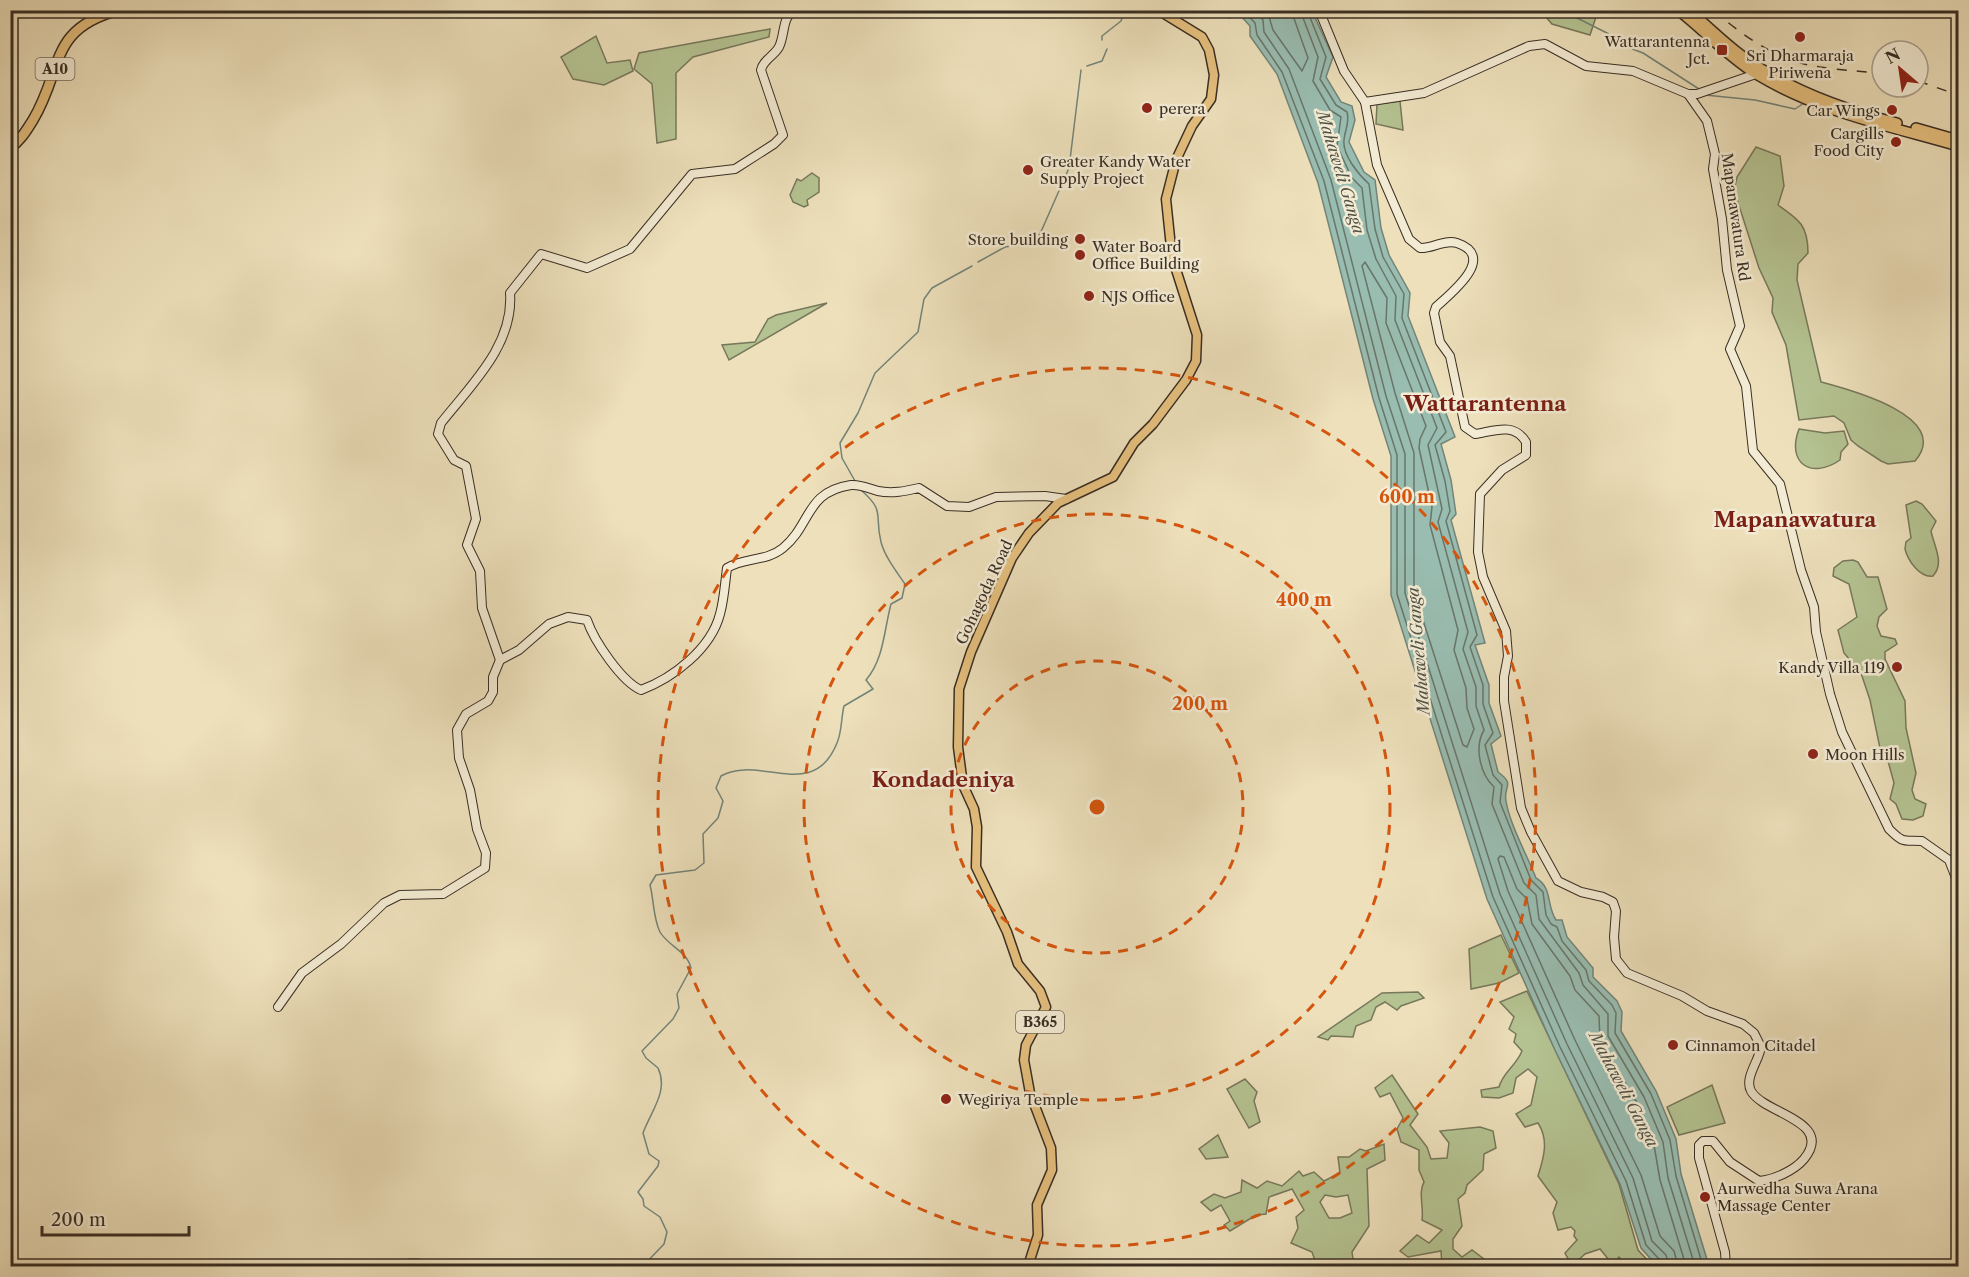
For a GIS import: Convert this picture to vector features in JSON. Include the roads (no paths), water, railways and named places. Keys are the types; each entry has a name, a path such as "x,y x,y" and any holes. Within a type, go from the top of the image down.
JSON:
{"highway":[{"name":"A10","path":"10,148 21,140 45,99 59,55 66,41 87,22 119,10"},
{"path":"1678,10 1722,50 1840,114 1959,146"},
{"path":"1688,10 1760,72 1850,111 1959,140"}],"main road":[{"name":"Gohagoda Road","path":"1028,1266 1038,1235 1037,1205 1052,1170 1051,1148 1030,1093 1024,1060 1026,1045 1046,1007 1040,992 1018,964 1007,932 976,867 977,827 974,809 963,785 958,747 959,694 971,652 1012,558 1038,521 1066,499 1113,477 1134,442 1153,424 1186,380 1197,356 1197,335 1172,257 1166,199 1176,160 1192,126 1210,99 1214,75 1209,50 1202,37 1158,10"}],"street":[{"path":"500,660 482,608 480,571 467,545 476,519 466,466 461,461 454,460 438,434 441,423 488,365 511,314 510,293 541,254 587,268 630,249 692,174 735,169 774,144 783,135 761,70 762,64 778,47 787,17 794,10"},
{"path":"1319,10 1344,70 1365,102 1377,165 1409,239 1419,248 1443,242 1456,243 1468,250 1472,257 1472,268 1466,279 1436,307 1434,313 1440,342 1450,356 1465,427 1474,434 1510,429 1516,431 1526,442 1526,455 1502,470 1480,494 1478,552 1484,577 1506,631 1508,656 1504,677 1504,701 1521,808 1558,882 1581,892 1604,897 1612,902 1616,911 1614,937 1616,959 1627,973 1682,996 1707,1011 1743,1024 1754,1033 1761,1047 1749,1079 1750,1089 1759,1101 1790,1116 1809,1132 1811,1150 1802,1162 1766,1180 1759,1181 1739,1170 1713,1142 1703,1142 1699,1145 1699,1158 1725,1252 1725,1266"},
{"path":"1365,102 1424,93 1529,46 1545,44 1586,66 1633,71 1696,93 1760,72"},
{"name":"Mapanawatura Rd","path":"1696,93 1707,121 1715,154 1713,169 1722,219 1727,270 1740,326 1730,349 1746,386 1753,451 1780,484 1801,570 1814,607 1825,673 1842,732 1889,829 1900,840 1908,843 1922,841 1944,856 1959,883"},
{"path":"278,1007 302,973 341,944 384,903 400,895 443,894 485,868 486,853 477,829 470,790 459,758 457,730 466,714 488,701 493,692 493,677 500,660 519,650 549,624 568,617 587,620 591,633 631,686 641,690 660,683 686,664 710,636 720,616 727,568 735,563 763,559 781,549 799,533 816,501 831,491 851,485 860,485 880,492 900,492 919,488 947,506 969,507 996,496 1045,496 1066,499"}],"water":[{"name":"Mahaweli Ganga","path":"1229,11 1312,11 1333,57 1326,77 1341,102 1352,106 1355,120 1349,142 1364,172 1375,180 1381,228 1389,255 1410,293 1408,316 1455,437 1441,444 1451,480 1456,514 1451,520 1485,643 1475,645 1489,685 1489,703 1501,736 1491,744 1498,772 1508,783 1506,796 1508,810 1536,878 1545,887 1556,920 1562,920 1567,937 1593,968 1593,977 1617,1001 1622,1012 1621,1031 1656,1091 1676,1139 1681,1174 1709,1266 1657,1266 1641,1248 1620,1184 1555,1050 1487,899 1391,595 1391,456 1373,399 1318,183 1277,74 1250,36 1250,26 1240,15 1229,18"}],"waterway":[{"path":"1102,40 1102,36 1121,21 1125,10"},
{"path":"1200,10 1214,16 1231,13"},
{"path":"1549,10 1569,14 1609,34 1622,45 1643,53 1699,89"},
{"path":"1087,66 1102,61 1107,49"},
{"path":"978,262 1005,247 1031,243 1040,234 1069,168 1081,70"},
{"path":"1705,95 1755,100 1795,109 1804,103"},
{"path":"855,481 842,458 840,443 858,413 875,373 918,332 924,299 932,288 972,266"},
{"path":"643,1266 664,1244 667,1232 660,1217 644,1206 643,1199 638,1192 658,1166 659,1161 649,1154 643,1133 658,1101 661,1076 658,1068 646,1058 642,1051 673,1019 679,1008 677,994 691,968 686,957 660,932 650,885 656,875 695,870 704,863 703,834 718,818 723,801 716,788 721,776 736,771 800,774 814,770 827,761 837,743 844,706 873,689 866,680 880,654 891,604 902,598 905,584 883,548 874,503 861,490"},
{"path":"387,1266 411,1259 423,1260 435,1266"},
{"path":"222,1266 238,1261 244,1266"}],"railway":[{"path":"1713,10 1756,42 1791,60 1823,68 1870,73"},
{"path":"1930,85 1958,95"}],"place":[{"name":"Sri Dharmaraja Piriwena","path":"1800,37"},
{"name":"Wattarantenna Jct.","path":"1722,50"},
{"name":"perera","path":"1147,108"},
{"name":"Car Wings","path":"1892,110"},
{"name":"Cargills Food City","path":"1896,142"},
{"name":"Greater Kandy Water Supply Project","path":"1028,170"},
{"name":"Store building","path":"1080,239"},
{"name":"Water Board Office Building","path":"1080,255"},
{"name":"NJS Office","path":"1089,296"},
{"name":"Kandy Villa 119","path":"1897,667"},
{"name":"Moon Hills","path":"1813,754"},
{"name":"Cinnamon Citadel","path":"1673,1045"},
{"name":"Wegiriya Temple","path":"946,1099"},
{"name":"Aurwedha Suwa Arana Massage Center","path":"1705,1197"}],"district":[{"name":"Wattarantenna","path":"1485,403"},
{"name":"Mapanawatura","path":"1795,519"},
{"name":"Kondadeniya","path":"943,779"}]}
